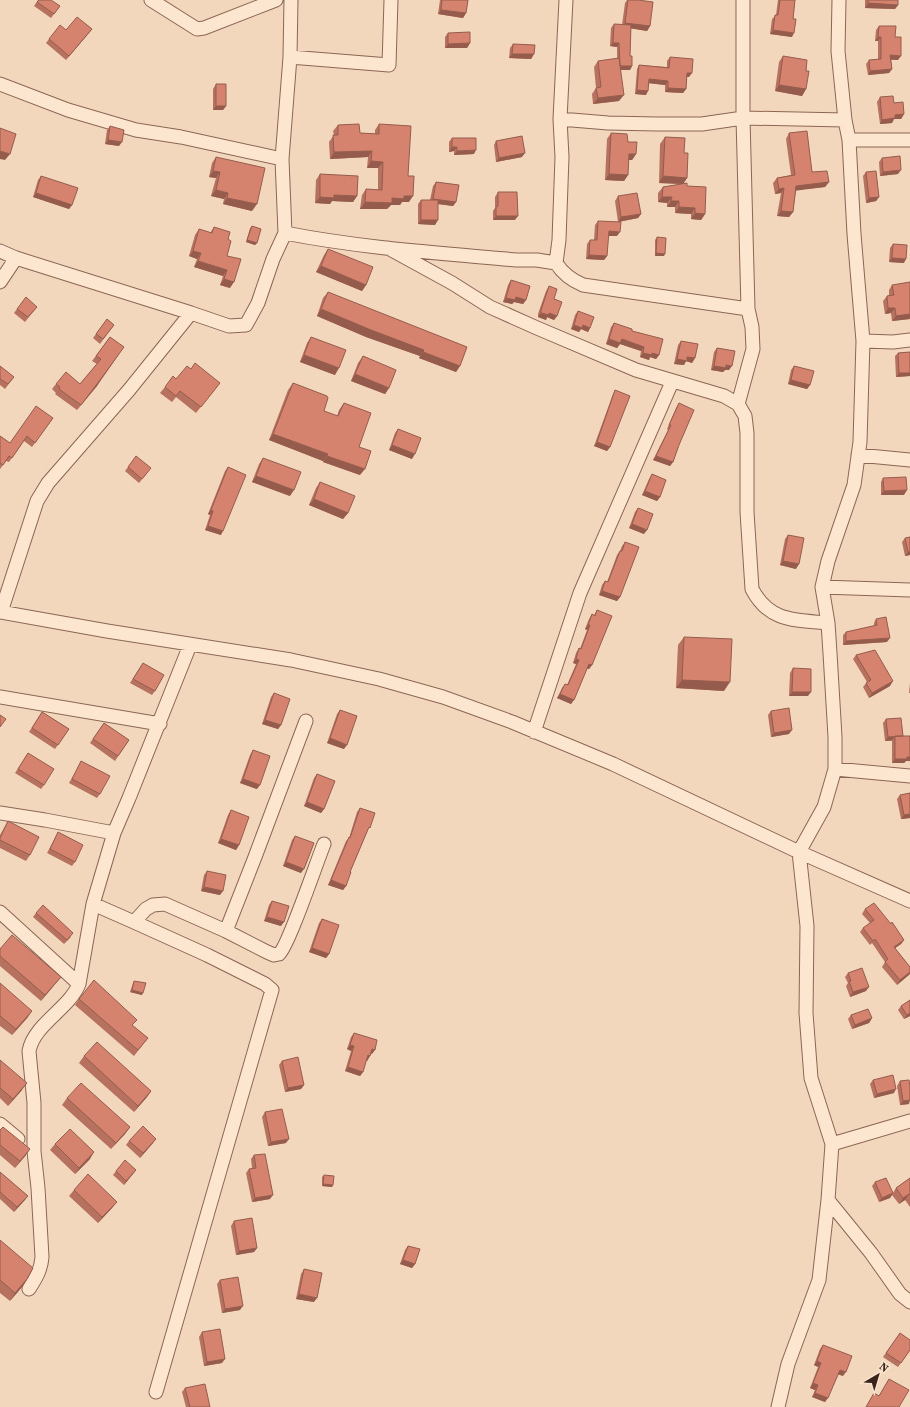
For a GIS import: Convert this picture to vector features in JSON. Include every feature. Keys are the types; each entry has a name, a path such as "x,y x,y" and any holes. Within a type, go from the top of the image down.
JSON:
{"street":[{"path":"151,0 197,29 204,28 276,0"},
{"path":"0,251 16,258 229,326 246,325 258,303 273,259 285,233 282,159 290,57 291,0"},
{"path":"290,57 389,65 391,0"},
{"path":"566,0 560,119 562,157 559,240 556,263 570,279 583,285 748,309"},
{"path":"738,404 752,349 752,327 748,309 743,118 743,0"},
{"path":"778,1407 788,1364 818,1280 828,1200 832,1144 811,1078 806,1013 806,926 799,852 824,807 835,769 836,737 828,623 822,587 828,561 854,485 860,442 863,341 848,140 838,51 839,0"},
{"path":"0,84 68,110 136,130 181,137 282,159"},
{"path":"560,119 608,123 657,124 702,124 743,118 845,120"},
{"path":"848,140 910,140"},
{"path":"285,233 324,240 388,248 556,263"},
{"path":"388,248 452,283 490,307 636,370 672,382 724,396 738,404 745,416 747,433 747,512 752,589 757,599 765,608 776,615 791,620 828,623"},
{"path":"0,282 16,258"},
{"path":"191,313 129,390 48,483 37,500 0,612 190,645 291,660 379,679 443,697 512,722 612,764 799,852 910,901"},
{"path":"863,341 893,342 910,340"},
{"path":"534,732 580,594 672,382"},
{"path":"858,455 910,460"},
{"path":"822,587 910,590"},
{"path":"29,1289 42,1267 38,1188 34,1151 34,1103 30,1051 31,1043 37,1034 77,990 92,904 114,833 160,724 190,645"},
{"path":"0,697 160,724"},
{"path":"226,931 306,721"},
{"path":"835,769 910,776"},
{"path":"0,813 114,833"},
{"path":"134,922 146,909 153,905 165,904 226,931 274,955 279,954 282,952 292,929 324,844"},
{"path":"92,904 207,955 265,984 272,990 156,1392"},
{"path":"0,912 79,984"},
{"path":"832,1144 910,1121"},
{"path":"0,1124 34,1151"},
{"path":"828,1200 871,1253 900,1294 910,1302"}],"building":[{"path":"39,0 51,0 60,6 54,14 37,2"},
{"path":"442,0 468,0 466,13 441,10"},
{"path":"628,0 653,2 650,26 625,23"},
{"path":"780,0 795,0 793,19 796,19 794,33 773,30 775,15 778,15"},
{"path":"868,0 898,0 898,5 868,3"},
{"path":"77,17 92,29 69,56 49,39 60,25 66,30"},
{"path":"614,24 631,25 630,56 632,56 632,66 620,66 619,43 613,43"},
{"path":"879,26 896,26 895,37 901,37 901,56 890,55 892,69 870,71 869,60 881,59 881,37 878,37"},
{"path":"470,32 470,43 448,44 448,33"},
{"path":"513,44 535,45 534,54 512,54"},
{"path":"783,56 807,60 806,71 809,71 806,89 779,85"},
{"path":"670,57 693,59 692,73 687,73 686,89 668,88 668,81 649,79 648,91 637,90 639,65 669,68"},
{"path":"619,58 624,95 598,98 596,88 601,87 598,61"},
{"path":"216,84 226,84 226,106 216,106"},
{"path":"893,96 894,103 903,102 904,114 895,115 895,118 882,120 880,97"},
{"path":"359,124 360,133 379,134 379,124 411,126 408,176 414,176 413,196 404,196 404,199 392,198 392,203 365,202 366,189 382,190 383,162 371,161 372,151 334,152 333,135 338,135 338,125"},
{"path":"110,126 124,130 122,142 108,140"},
{"path":"0,128 16,134 10,154 0,151"},
{"path":"807,131 812,172 827,171 829,182 796,186 793,212 781,211 784,188 779,189 777,178 795,175 789,133"},
{"path":"611,133 627,134 628,142 637,142 636,154 629,154 628,175 609,174"},
{"path":"522,136 525,153 499,158 496,141"},
{"path":"665,137 685,138 684,153 688,153 687,178 663,176"},
{"path":"452,138 476,138 476,150 457,151 457,147 452,147"},
{"path":"900,156 901,170 883,172 882,158"},
{"path":"216,157 265,168 257,204 227,198 228,193 216,190 220,172 213,171"},
{"path":"876,171 879,197 869,198 866,172"},
{"path":"320,174 358,176 357,196 334,195 334,198 320,197"},
{"path":"41,176 78,188 72,205 36,193"},
{"path":"436,182 459,185 456,202 433,199"},
{"path":"687,183 687,186 706,187 705,214 695,213 695,208 679,207 679,201 671,201 672,197 662,197 663,187"},
{"path":"498,192 517,192 518,216 496,216"},
{"path":"637,193 641,214 621,217 618,196"},
{"path":"421,200 438,200 438,220 421,220"},
{"path":"598,221 621,222 620,232 609,231 607,256 589,255 590,240 597,240"},
{"path":"252,226 261,229 257,243 247,240"},
{"path":"214,227 230,232 228,239 231,241 227,256 241,259 234,282 224,279 227,270 198,261 201,253 193,251 199,229 212,233"},
{"path":"657,237 666,238 665,254 656,253"},
{"path":"893,244 907,245 906,259 892,258"},
{"path":"328,249 373,267 366,285 321,266"},
{"path":"511,280 530,286 526,300 516,297 515,300 506,298"},
{"path":"910,282 910,314 896,316 895,308 888,308 887,296 894,295 892,285"},
{"path":"549,286 557,289 554,299 562,302 557,316 549,313 549,315 541,313"},
{"path":"328,292 467,347 460,366 321,309"},
{"path":"26,297 37,307 28,317 17,309"},
{"path":"578,311 594,317 590,328 583,325 582,328 574,325"},
{"path":"107,319 114,325 103,339 96,334"},
{"path":"614,323 632,329 632,331 663,339 659,355 643,353 644,347 622,339 620,343 609,339"},
{"path":"110,337 124,347 81,405 59,389 60,387 56,384 66,372 80,384 101,359 96,356"},
{"path":"311,337 346,350 339,368 304,355"},
{"path":"681,341 698,344 695,358 687,357 687,361 677,359"},
{"path":"717,348 735,351 732,366 726,365 726,368 714,366"},
{"path":"910,352 910,373 899,373 898,353"},
{"path":"363,356 396,370 389,388 355,374"},
{"path":"195,363 220,383 201,407 180,391 176,396 165,387 173,376 176,379 187,366 191,369"},
{"path":"0,366 14,377 8,384 0,379"},
{"path":"794,366 814,371 810,385 791,380"},
{"path":"293,383 327,396 328,398 324,411 338,416 344,403 371,413 359,447 371,451 365,469 327,456 328,454 273,434"},
{"path":"615,390 630,396 610,447 597,442"},
{"path":"679,403 694,410 673,462 656,456 671,425 669,425"},
{"path":"36,406 53,418 35,443 27,436 12,458 9,456 3,465 0,463 0,436 10,443"},
{"path":"398,429 421,438 415,454 392,445"},
{"path":"136,456 151,468 142,479 128,467"},
{"path":"263,458 301,472 294,490 256,476"},
{"path":"228,467 246,475 223,531 208,526 213,511 211,510"},
{"path":"652,474 666,480 660,497 645,491"},
{"path":"906,477 907,490 884,491 883,478"},
{"path":"320,482 355,496 348,513 314,499"},
{"path":"638,508 653,514 647,530 632,524"},
{"path":"788,535 804,538 799,564 783,561"},
{"path":"910,537 910,552 908,552 905,538"},
{"path":"625,542 639,547 620,597 602,591 605,581 608,582"},
{"path":"597,610 612,616 592,665 589,664 574,700 560,694 565,684 568,685 579,660 576,659 579,648 581,649 590,625 588,625 592,614 595,616"},
{"path":"886,617 890,638 846,641 846,632 877,625 876,619"},
{"path":"684,637 732,639 730,682 682,680"},
{"path":"875,650 893,681 872,693 866,683 871,680 856,655"},
{"path":"143,663 164,675 155,691 133,679"},
{"path":"793,668 811,669 811,692 792,692"},
{"path":"274,693 290,699 281,725 265,720"},
{"path":"789,708 792,730 774,733 771,711"},
{"path":"340,710 357,716 347,745 330,738"},
{"path":"42,712 69,729 58,745 32,728"},
{"path":"0,715 6,719 0,727"},
{"path":"901,718 903,736 888,737 886,719"},
{"path":"104,723 129,740 118,756 93,739"},
{"path":"895,736 910,736 910,757 907,757 907,759 895,759"},
{"path":"253,750 270,756 260,785 243,779"},
{"path":"28,753 54,769 44,785 18,769"},
{"path":"81,761 110,776 100,794 72,779"},
{"path":"317,774 335,781 324,809 307,802"},
{"path":"910,793 910,814 904,815 900,795"},
{"path":"360,808 375,813 370,828 369,827 350,872 346,886 331,880 349,837 350,838"},
{"path":"231,810 249,817 239,845 221,839"},
{"path":"8,821 39,837 30,855 0,840"},
{"path":"58,832 83,845 75,862 50,849"},
{"path":"295,836 314,843 304,869 286,862"},
{"path":"207,871 226,875 223,891 204,887"},
{"path":"272,901 289,906 284,922 267,917"},
{"path":"874,903 891,924 892,922 904,940 894,947 910,967 910,972 900,980 885,962 888,959 875,939 873,941 863,928 874,920 865,909"},
{"path":"43,905 73,933 67,940 36,913"},
{"path":"322,919 339,925 329,954 312,948"},
{"path":"12,935 61,977 45,995 0,956 0,949"},
{"path":"862,968 869,987 853,992 848,973"},
{"path":"94,980 137,1020 132,1025 148,1038 138,1050 79,999"},
{"path":"134,981 146,983 143,993 132,990"},
{"path":"0,983 32,1011 16,1029 0,1016"},
{"path":"910,1000 910,1013 907,1015 901,1006"},
{"path":"868,1009 872,1018 855,1025 851,1015"},
{"path":"354,1033 377,1040 375,1050 372,1049 370,1056 368,1055 363,1072 348,1067 354,1046 350,1045"},
{"path":"97,1042 151,1091 138,1106 84,1056"},
{"path":"298,1057 304,1085 288,1088 282,1061"},
{"path":"0,1060 27,1083 13,1099 0,1088"},
{"path":"893,1075 896,1089 877,1094 873,1080"},
{"path":"909,1080 910,1100 903,1101 900,1081"},
{"path":"81,1083 130,1127 116,1143 67,1098"},
{"path":"282,1109 289,1139 271,1142 265,1112"},
{"path":"143,1126 156,1139 143,1153 129,1141"},
{"path":"3,1127 30,1149 20,1161 0,1145 0,1130"},
{"path":"70,1129 94,1152 79,1168 55,1144"},
{"path":"265,1154 273,1195 255,1198 249,1169 256,1168 254,1155"},
{"path":"125,1160 136,1170 126,1181 116,1171"},
{"path":"0,1172 28,1196 17,1207 0,1192"},
{"path":"88,1174 117,1202 102,1217 74,1190"},
{"path":"324,1175 334,1176 333,1185 323,1184"},
{"path":"886,1178 893,1193 882,1198 875,1182"},
{"path":"910,1178 910,1195 909,1194 903,1198 896,1188"},
{"path":"252,1218 257,1248 239,1251 234,1221"},
{"path":"0,1240 33,1268 27,1279 15,1293 0,1280"},
{"path":"408,1246 420,1249 415,1264 403,1260"},
{"path":"304,1269 322,1273 317,1298 299,1294"},
{"path":"238,1277 243,1306 225,1309 220,1280"},
{"path":"220,1329 225,1359 207,1362 202,1332"},
{"path":"900,1333 910,1340 910,1350 901,1363 886,1353"},
{"path":"823,1345 852,1356 846,1372 840,1370 828,1398 815,1393 818,1385 813,1383 821,1363 817,1361"},
{"path":"889,1379 909,1390 899,1407 866,1407 874,1393 879,1396"},
{"path":"205,1384 210,1407 190,1407 185,1388"}]}
